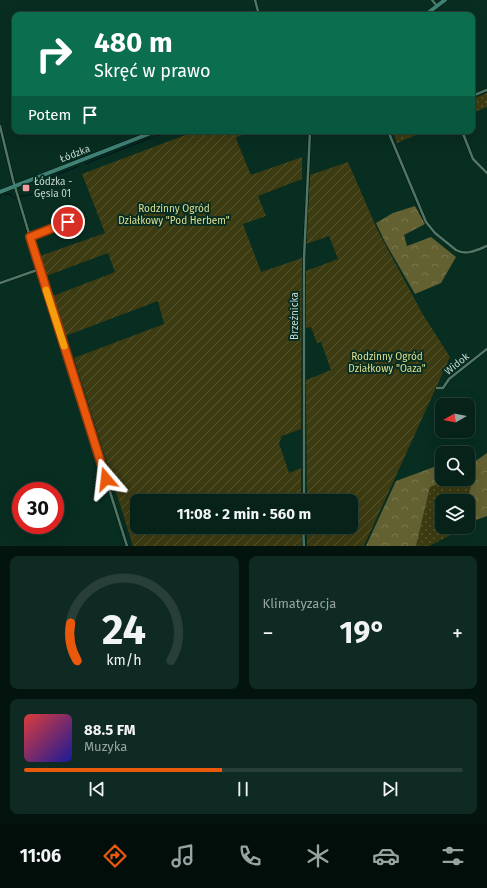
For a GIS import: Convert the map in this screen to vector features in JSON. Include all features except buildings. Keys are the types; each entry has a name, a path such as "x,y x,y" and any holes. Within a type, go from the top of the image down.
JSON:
{"main road":[{"path":"429,12 445,0"},
{"name":"Łódzka","path":"0,192 15,188 149,134"}],"street":[{"path":"255,0 258,12"},
{"path":"432,0 437,6"},
{"path":"475,95 487,90"},
{"path":"0,126 15,188 127,546"},
{"name":"Brzeźnicka","path":"304,494 304,259 310,134"},
{"path":"389,134 426,222 435,233 456,250 463,253 487,246"},
{"path":"463,134 473,159 487,173"},
{"path":"30,237 68,222 66,214"},
{"path":"0,284 40,269"},
{"name":"Widok","path":"437,388 443,388 449,379 487,349"},
{"path":"304,534 304,546"}],"green space":[{"path":"487,93 487,107 475,112 475,98"},
{"name":"Rodzinny Ogród Działkowy \"Pod Herbem\"","path":"188,134 245,134 237,137 236,139 251,175 302,157 302,179 258,196 266,216 243,224 261,272 302,258 301,429 282,436 279,443 289,473 301,468 301,494 130,494 130,534 302,534 302,546 133,546 74,358 164,324 158,301 65,336 53,296 115,272 108,253 46,276 40,256 105,233 82,174"},
{"path":"394,134 419,134 397,143"},
{"name":"Rodzinny Ogród Działkowy \"Oaza\"","path":"348,162 377,229 422,313 450,357 364,546 307,546 307,534 358,534 358,494 307,494 306,380 331,370 321,342 317,343 311,327 306,328 306,271 338,259 329,236 306,244 310,175"},
{"path":"415,206 425,224 404,235 407,246 431,237 456,257 441,283 415,294 385,242 376,223 393,213"},
{"path":"487,453 487,516 475,520 475,494 469,494 471,486 475,486 475,461"},
{"path":"435,467 435,485 430,487 416,546 366,546 396,481"},
{"path":"435,485 471,486 469,494 435,494 435,534 453,534 429,546 416,546 430,487"}],"waterway":[{"path":"157,136 161,134"},
{"path":"85,164 153,137"},
{"path":"49,178 79,166"},
{"path":"20,196 31,195 35,190"},
{"path":"4,195 9,194 15,198"}],"slow traffic":[{"path":"46,290 64,346"}],"place":[{"name":"Łódzka - Gęsia 01","path":"26,188"}],"route":[{"path":"68,222 30,237 106,479"}]}
